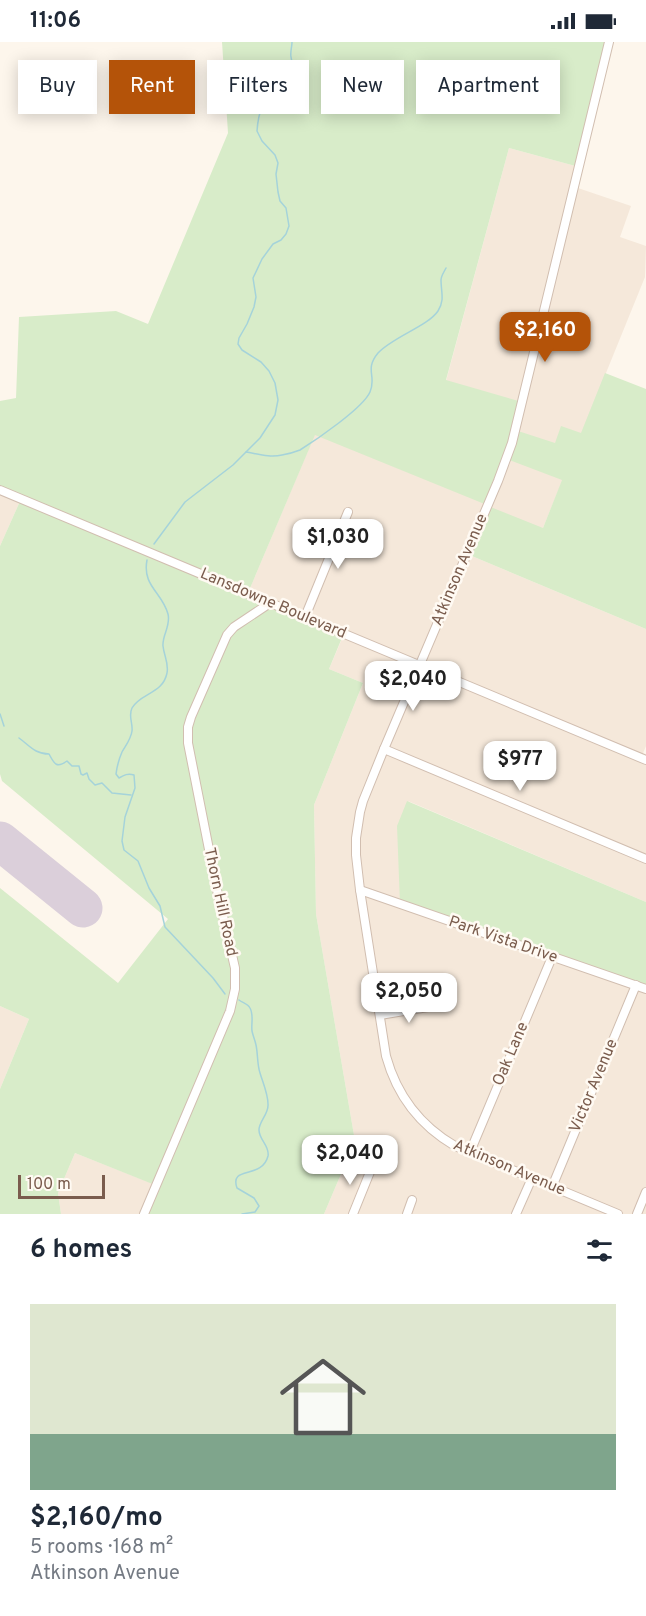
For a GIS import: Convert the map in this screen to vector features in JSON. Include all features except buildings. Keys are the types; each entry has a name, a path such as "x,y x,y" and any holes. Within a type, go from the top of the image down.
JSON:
{"street":[{"name":"Atkinson Avenue","path":"609,42 512,443 363,801 357,825 356,855 389,1068 406,1103 415,1115 435,1133 455,1146 614,1213"},
{"name":"Lansdowne Boulevard","path":"0,490 646,760"},
{"path":"305,617 348,512"},
{"name":"Thorn Hill Road","path":"144,1214 230,1011 236,989 235,968 188,743 188,724 227,635 234,627 270,603"},
{"path":"384,749 646,859"},
{"name":"Park Vista Drive","path":"360,890 646,989"},
{"name":"Oak Lane","path":"470,1152 552,957"},
{"name":"Victor Avenue","path":"552,1187 636,985"},
{"path":"380,1015 434,1006"},
{"path":"352,1214 372,1167"},
{"path":"516,1214 532,1178"},
{"path":"637,1214 646,1192"},
{"path":"406,1214 412,1200"}],"shaded area":[{"path":"509,148 579,167 575,187 631,206 620,237 646,246 645,277 543,528 467,554 646,629 646,746 641,758 646,760 646,902 408,801 646,989 646,1214 324,1214 355,1141 316,914 314,805 363,683 329,669 344,634 248,593 315,434 420,477"},
{"path":"0,490 21,499 0,546"},
{"path":"0,1006 29,1019 0,1089"},
{"path":"75,1153 156,1185 144,1214 61,1214 58,1193"}],"green space":[{"path":"222,42 609,42 579,167 509,148 446,380 522,402 515,430 555,443 561,426 581,433 605,373 646,389 646,629 467,554 487,505 315,435 248,593 344,633 329,669 363,683 314,805 316,914 355,1141 324,1214 144,1214 155,1185 75,1153 58,1193 61,1214 0,1214 0,1089 29,1019 0,1006 0,888 118,983 168,919 2,781 0,774 0,546 21,499 0,490 0,401 16,398 19,317 116,311 148,324 228,133 227,114 309,114 309,60 223,60","holes":["507,459 562,480 543,528 488,506"]},
{"path":"407,801 646,902 646,989 400,904 397,826"}],"waterway":[{"path":"154,544 185,502 233,465 260,438 275,415 278,400 275,383 269,371 261,362 242,350 238,344 254,307 256,297 253,278 262,259 273,244 286,234 289,226 286,208 280,201 278,192 276,174 278,163 275,155 262,141 257,131 265,98 273,87 292,73 292,42"},
{"path":"246,452 273,456 300,450 338,423 366,399 372,386 372,364 378,353 384,347 427,322 438,311 442,300 441,278 446,268"},
{"path":"147,560 147,576 168,614 163,646 167,673 161,685 140,699 131,711 131,734 121,755 116,774 119,778 134,775 135,788 125,817 122,841 124,850 138,861 149,888 160,906 165,927 225,994"},
{"path":"0,714 4,726"},
{"path":"19,738 36,751 49,754 58,765 67,761 72,766 79,766 81,774 87,773 95,785 102,783 112,793 131,795"},
{"path":"239,1000 248,1005 251,1011 259,1070 268,1104 259,1130 268,1156 260,1168 242,1174 236,1181 237,1188 254,1198 259,1206 255,1212 242,1214"}],"runway":[{"path":"0,841 83,908"}]}
